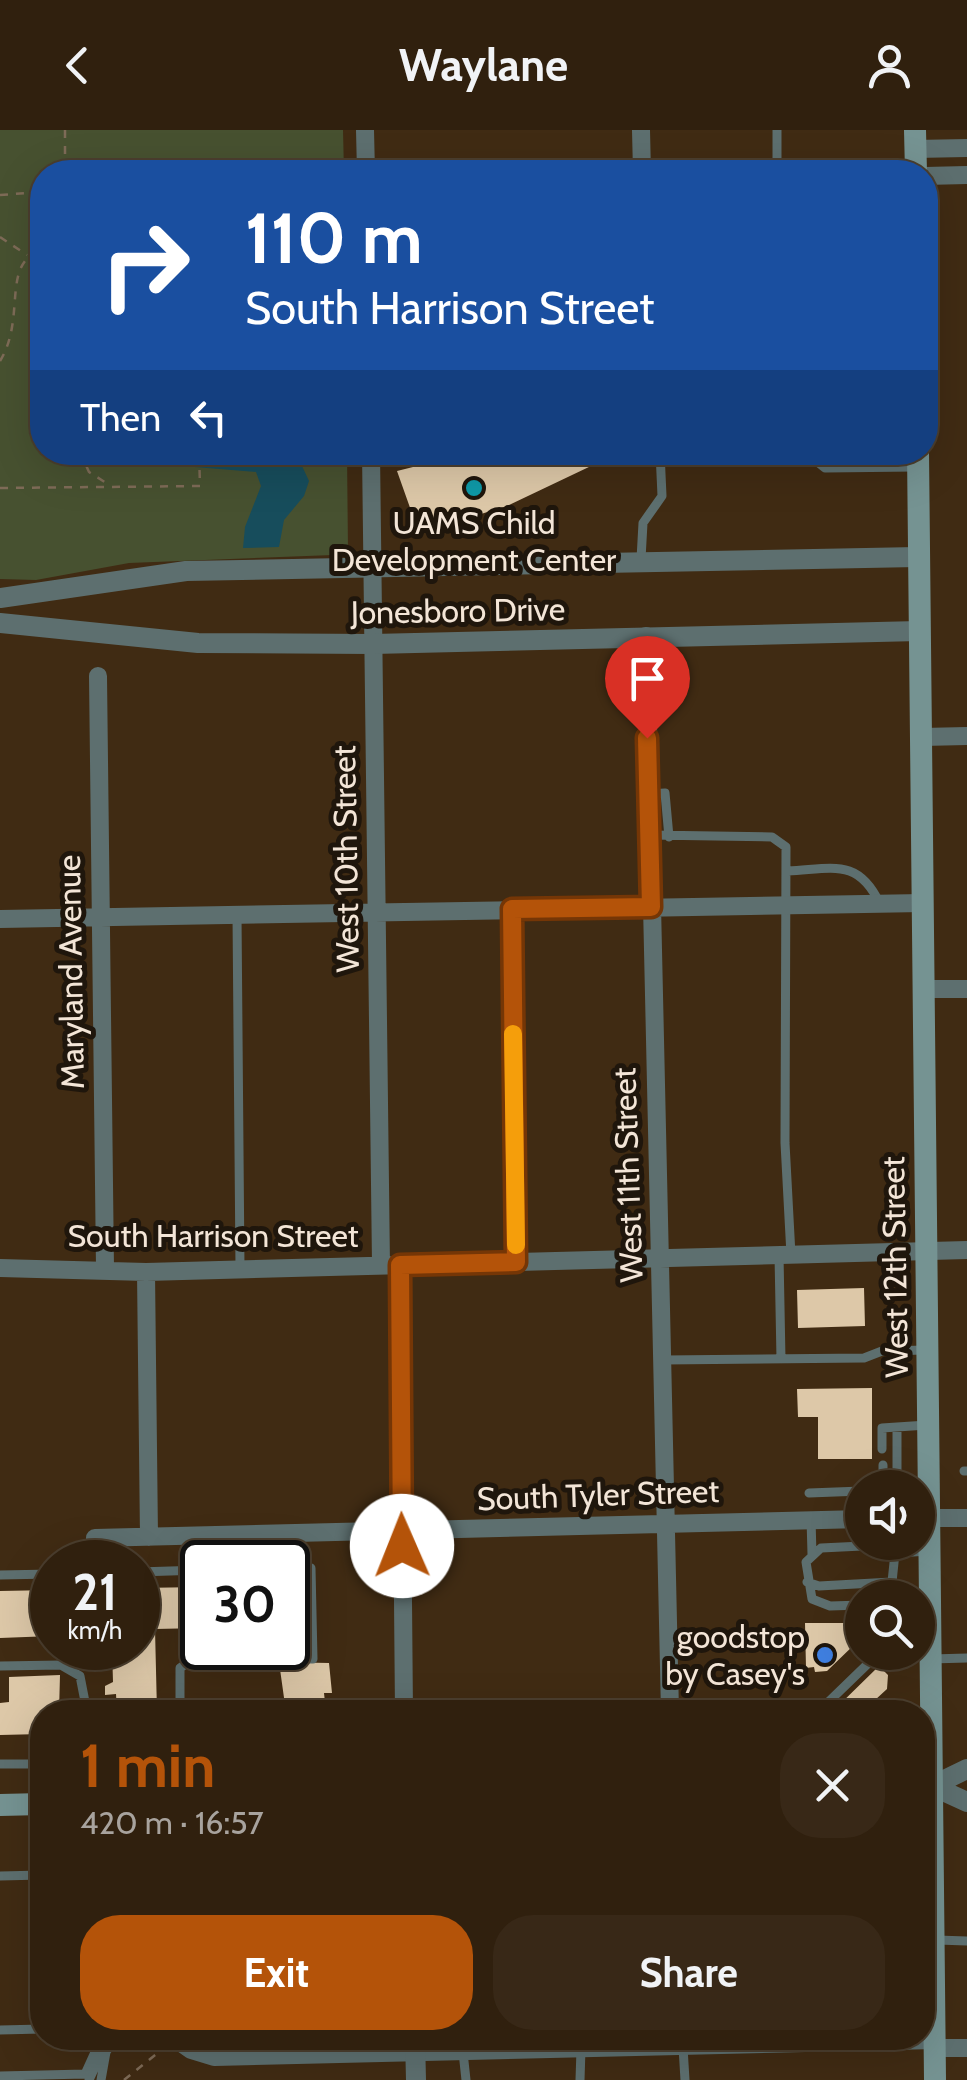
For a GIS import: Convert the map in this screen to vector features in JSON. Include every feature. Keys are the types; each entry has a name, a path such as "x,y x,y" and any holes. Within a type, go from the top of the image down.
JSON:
{"main road":[{"name":"West 12th Street","path":"918,465 930,1425 927,1470"},
{"name":"West 12th Street","path":"927,1670 927,1700"},
{"path":"0,1804 30,1804"},
{"name":"West 12th Street","path":"935,2044 935,2080"}],"street":[{"path":"365,130 366,160"},
{"path":"641,130 642,160"},
{"path":"916,150 967,148"},
{"path":"938,176 967,175"},
{"name":"West 10th Street","path":"371,465 377,912 402,1533 404,1700"},
{"name":"Jonesboro Drive","path":"0,598 186,571 917,556"},
{"name":"Jonesboro Drive","path":"0,623 153,641 373,644 919,631"},
{"name":"West 11th Street","path":"646,636 670,1700"},
{"name":"Maryland Avenue","path":"98,676 105,1268"},
{"path":"922,737 967,736"},
{"path":"0,919 922,904"},
{"path":"924,990 967,989"},
{"name":"South Harrison Street","path":"0,1268 146,1272 967,1250"},
{"path":"146,1272 148,1537"},
{"name":"South Tyler Street","path":"95,1538 402,1533 668,1521 845,1518"},
{"path":"935,1518 967,1518"},
{"path":"935,1783 967,1769"},
{"path":"935,1789 967,1802"},
{"path":"935,2044 967,2048"},
{"path":"196,2050 214,2057 262,2050"},
{"path":"415,2050 416,2080"},
{"path":"447,2050 542,2050"}],"lane":[{"path":"777,160 778,130"},
{"path":"641,559 644,523 662,496 661,465"},
{"path":"821,465 859,465"},
{"path":"648,794 665,793 669,837"},
{"path":"649,834 772,837 786,847 781,1359"},
{"path":"788,871 849,868 862,874 880,904"},
{"path":"512,909 516,1262"},
{"path":"237,915 240,1268"},
{"path":"664,1360 864,1358 882,1351 929,1350"},
{"path":"882,1449 882,1428 930,1425"},
{"path":"897,1427 897,1470"},
{"path":"883,1465 883,1470"},
{"path":"809,1492 845,1491"},
{"path":"811,1519 812,1554"},
{"path":"845,1547 821,1548 806,1562 812,1598 830,1606 845,1606"},
{"path":"310,1568 313,1659 310,1659"},
{"path":"0,1575 30,1574"},
{"path":"807,1582 845,1582"},
{"path":"935,1653 967,1658"},
{"path":"0,1666 61,1665 80,1676 85,1700"},
{"path":"180,1670 180,1700"},
{"path":"830,1700 861,1670"},
{"path":"0,1764 30,1764"},
{"path":"1,1876 30,1875"},
{"path":"935,1940 967,1941"},
{"path":"0,2030 30,2029"},
{"path":"0,2076 85,2074 95,2050"},
{"path":"89,2080 101,2050"},
{"path":"101,2080 107,2050"},
{"path":"580,2080 581,2050"},
{"path":"679,2050 685,2080"},
{"path":"463,2052 466,2080"}],"path":[{"path":"65,130 65,160"},
{"path":"0,195 30,193"},
{"path":"0,237 27,255"},
{"path":"0,360 12,338 14,270 30,254"},
{"path":"85,465 88,472 114,487"},
{"path":"0,488 200,486 199,465"},
{"path":"124,2080 161,2050"}],"green space":[{"path":"0,130 343,130 344,160 30,160 30,465 347,465 348,550 333,555 129,563 36,580 0,579"}],"water":[{"path":"302,465 309,481 304,496 284,520 279,547 243,548 245,527 261,486 256,472 195,467"}],"building":[{"name":"UAMS Child Development Center","path":"421,465 591,466 507,506 419,533 397,471"},
{"path":"864,1288 865,1326 798,1328 797,1290"},
{"path":"872,1388 872,1459 818,1459 818,1417 798,1417 797,1389"},
{"path":"180,1587 180,1628 160,1629 160,1588"},
{"path":"30,1590 30,1637 0,1638 0,1591"},
{"name":"goodstop by Casey's","path":"805,1623 845,1623 845,1654 827,1671 806,1668"},
{"path":"310,1663 329,1663 332,1693 324,1693 325,1700 284,1700 280,1670 310,1670"},
{"path":"113,1670 156,1670 157,1700 116,1700 116,1694 105,1695 105,1686 113,1682"},
{"name":"goodstop by Casey's","path":"875,1670 883,1670 888,1675 887,1689 875,1700 844,1700"},
{"path":"60,1675 59,1700 30,1700 30,1734 0,1735 0,1703 9,1702 9,1677"}],"slow traffic":[{"path":"513,1034 516,1245"}],"place":[{"name":"UAMS Child Development Center","path":"474,488"},
{"name":"goodstop by Casey's","path":"825,1655"}],"route":[{"path":"402,1546 400,1265 516,1262 512,909 651,907 647,738"}]}
